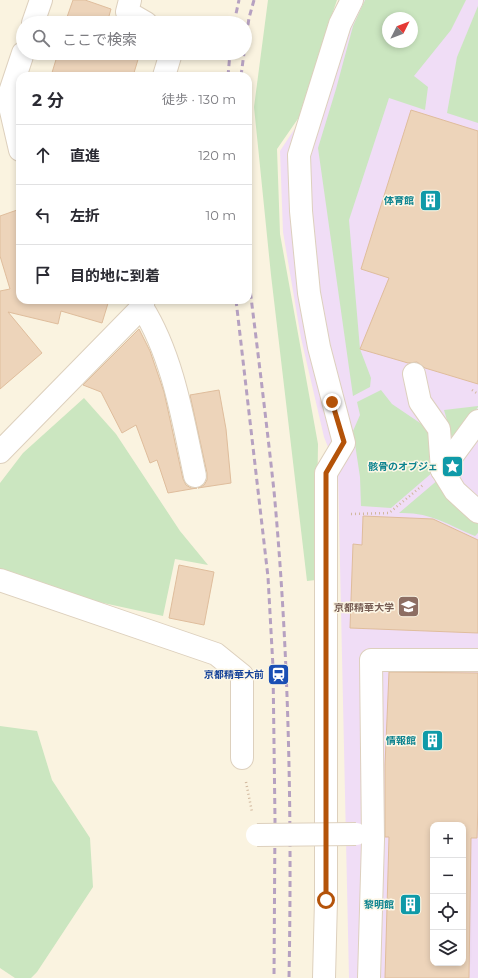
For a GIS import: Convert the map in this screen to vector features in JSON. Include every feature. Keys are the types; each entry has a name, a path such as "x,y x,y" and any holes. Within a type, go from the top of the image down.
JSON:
{"street":[{"path":"35,16 41,0"},
{"path":"130,0 127,12 134,16"},
{"path":"324,978 326,900 326,473 344,442 319,348 309,293 301,218 299,155 340,24 352,0"},
{"path":"17,72 21,60"},
{"path":"165,72 169,60"},
{"path":"16,74 8,98 16,133"},
{"path":"0,452 143,304 154,325 178,396 196,476"},
{"path":"414,374 420,402 439,429 442,470 455,491 478,512"},
{"path":"442,470 478,421"},
{"path":"0,580 216,654 242,675 243,768"},
{"path":"369,978 364,836 371,660 478,660"},
{"path":"257,835 364,836"}],"path":[{"path":"472,390 478,394"},
{"path":"352,514 389,513 442,470"},
{"path":"243,768 257,835"}],"shaded area":[{"name":"京都精華大学","path":"343,0 478,0 478,978 349,978 338,472 324,437 301,338 283,232 280,151 305,113"}],"green space":[{"path":"268,0 337,0 320,50 304,110 277,149 280,234 318,444 316,580 307,581 271,275 254,107"},
{"path":"365,0 466,0 451,30 414,76 428,87 425,110 389,98 349,220 360,349 371,378 370,387 353,396 318,148 353,26"},
{"path":"478,6 478,123 447,113 457,57"},
{"path":"381,390 392,404 423,425 430,435 429,460 433,472 391,508 361,506 360,477 353,431 360,415 357,402"},
{"path":"84,398 116,434 180,531 208,565 175,559 163,616 85,599 0,570 0,483 23,453"},
{"path":"478,407 453,441 444,410"},
{"path":"439,479 451,501 478,524 478,533 475,536 430,517 410,513 399,513"},
{"path":"0,726 37,731 52,780 90,838 93,887 37,972 31,978 15,978 0,968"}],"building":[{"path":"73,0 85,0 111,9 109,16 67,16"},
{"path":"56,60 138,60 134,72 52,72"},
{"name":"体育館","path":"411,110 478,131 478,384 425,368 417,362 408,363 360,349 389,278 361,269"},
{"path":"16,210 16,304 108,304 102,323 61,311 58,324 8,312 42,353 0,389 0,291 10,289 0,256 0,216"},
{"path":"139,329 150,351 164,392 183,479 186,485 191,488 197,488 168,493 157,460 150,463 136,425 122,433 101,392 83,385"},
{"path":"219,390 226,429 231,483 198,488 204,485 207,480 207,473 190,395"},
{"path":"363,516 433,519 478,540 478,633 350,628 353,544 362,545"},
{"path":"179,565 214,572 204,625 169,618"},
{"name":"情報館","path":"389,672 478,673 478,806 477,838 471,838 469,978 385,978 389,837 385,837 385,765"}],"railway":[{"path":"236,16 239,0"},
{"path":"250,16 254,0"},
{"path":"228,72 229,60"},
{"path":"242,72 243,60"},
{"path":"236,304 268,577 273,667 275,820 274,978"},
{"path":"252,304 274,491 283,613 290,795 289,978"}],"place":[{"name":"体育館","path":"430,200"},
{"name":"骸骨のオブジェ","path":"453,466"},
{"name":"京都精華大学","path":"409,607"},
{"name":"京都精華大前","path":"279,674"},
{"name":"情報館","path":"432,740"},
{"name":"黎明館","path":"410,904"}],"route":[{"path":"326,900 326,473 344,442 332,402"}]}
